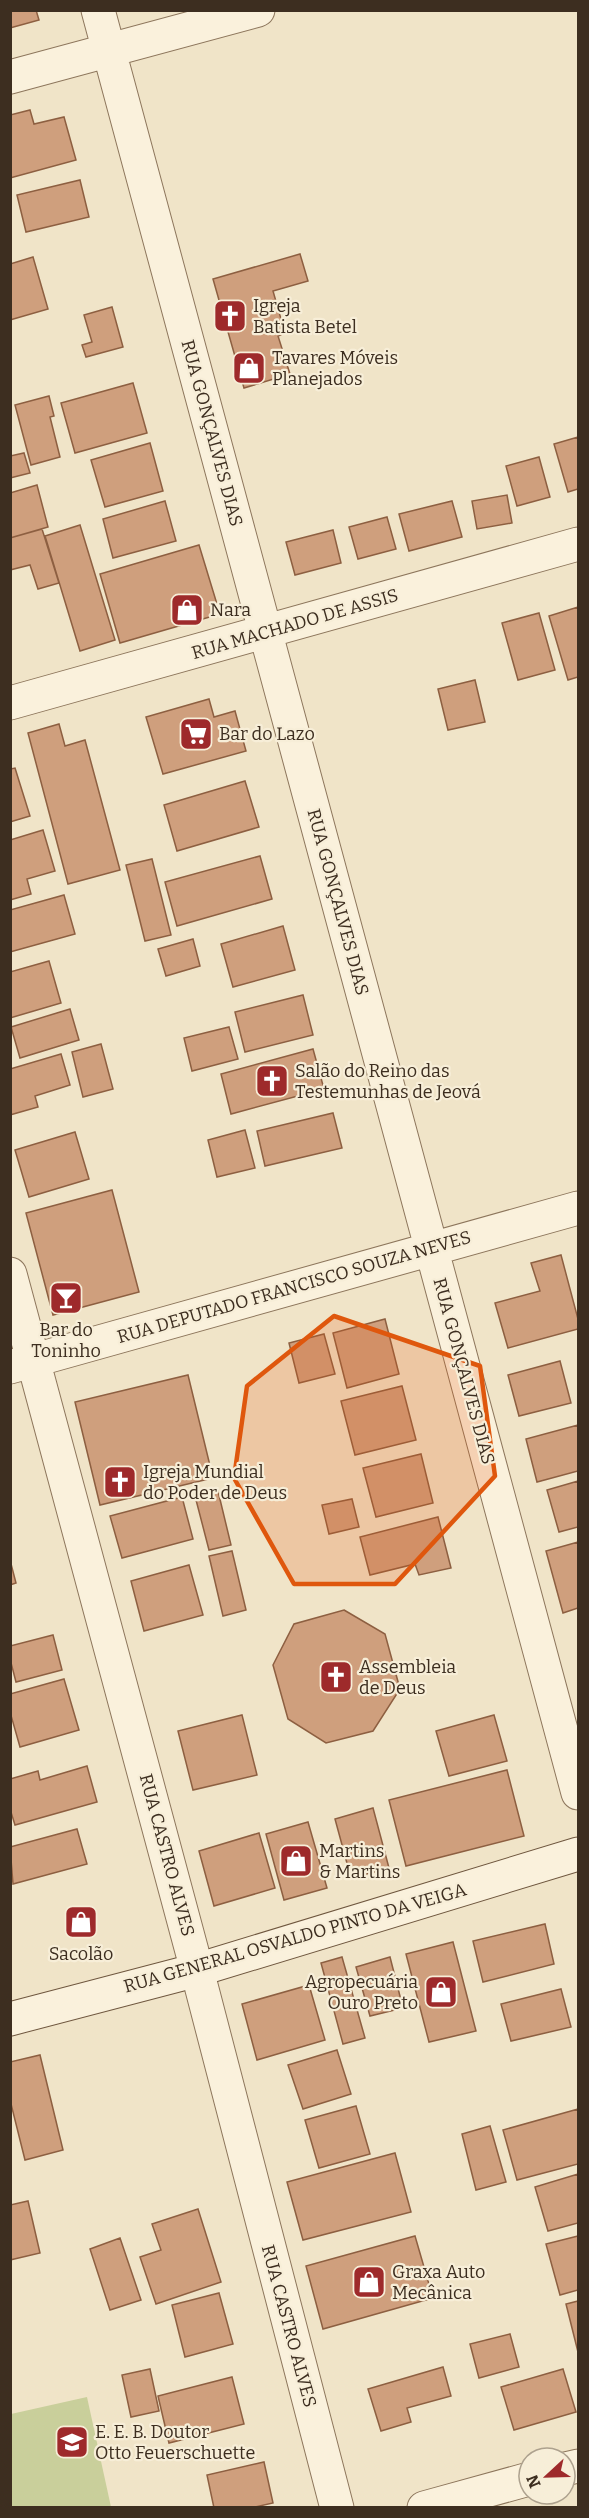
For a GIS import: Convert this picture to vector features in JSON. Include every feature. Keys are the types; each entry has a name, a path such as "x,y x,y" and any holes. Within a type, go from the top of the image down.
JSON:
{"street":[{"name":"RUA GONÇALVES DIAS","path":"98,10 579,1793"},
{"path":"10,76 258,10"},
{"name":"RUA MACHADO DE ASSIS","path":"10,703 579,544"},
{"name":"RUA DEPUTADO FRANCISCO SOUZA NEVES","path":"22,1364 579,1208"},
{"name":"RUA CASTRO ALVES","path":"10,1274 22,1364 197,1970 336,2508"},
{"name":"RUA GENERAL OSVALDO PINTO DA VEIGA","path":"10,2019 197,1970 579,1854"},
{"path":"424,2508 517,2482"}],"highlighted area":[{"path":"334,1316 480,1366 495,1476 395,1584 294,1584 234,1478 247,1386"}],"green space":[{"path":"87,2397 111,2507 11,2507 11,2414"}],"building":[{"path":"10,10 36,10 39,20 10,28"},
{"path":"30,110 34,124 64,117 76,160 10,178 10,115"},
{"path":"80,180 89,217 26,232 17,195"},
{"path":"300,254 308,281 273,291 285,333 278,336 290,374 244,388 213,279"},
{"path":"33,257 48,309 10,320 10,264"},
{"path":"112,307 123,347 86,357 82,345 92,342 84,315"},
{"path":"133,383 147,433 75,453 61,403"},
{"path":"49,396 54,416 50,417 60,457 31,465 15,405"},
{"path":"578,437 578,489 568,492 554,444"},
{"path":"150,443 163,491 105,507 91,460"},
{"path":"24,453 30,473 10,478 10,456"},
{"path":"539,457 550,497 517,506 506,466"},
{"path":"37,485 48,527 10,538 10,493"},
{"path":"507,495 512,523 477,529 472,501"},
{"path":"165,501 176,541 113,558 103,519"},
{"path":"452,501 462,537 409,551 399,514"},
{"path":"387,517 396,549 358,559 349,527"},
{"path":"80,525 115,640 80,651 45,536"},
{"path":"42,529 59,583 38,589 30,565 10,570 10,538"},
{"path":"333,530 341,563 295,575 286,542"},
{"path":"199,545 220,614 120,643 100,574"},
{"path":"578,607 578,677 568,680 549,616"},
{"path":"539,613 555,670 518,680 502,623"},
{"path":"475,680 485,722 448,730 438,689"},
{"name":"Bar do Lazo","path":"209,699 214,717 235,711 246,751 163,774 146,717"},
{"path":"59,724 65,746 85,740 120,870 68,884 28,733"},
{"path":"15,768 30,816 10,822 10,769"},
{"path":"245,781 259,827 177,851 164,805"},
{"path":"43,830 55,871 27,879 31,894 10,900 10,840"},
{"path":"260,856 272,899 177,926 165,882"},
{"path":"152,859 171,935 145,941 126,865"},
{"path":"64,895 75,934 10,952 10,910"},
{"path":"283,926 295,970 233,987 221,944"},
{"path":"193,939 200,966 166,976 158,949"},
{"path":"49,961 61,1003 10,1018 10,972"},
{"path":"303,995 313,1035 245,1052 235,1012"},
{"path":"70,1009 79,1040 20,1058 11,1027"},
{"path":"229,1027 238,1059 192,1071 184,1038"},
{"path":"101,1044 113,1089 83,1097 72,1052"},
{"name":"Salão do Reino das Testemunhas de Jeová","path":"313,1049 324,1089 231,1114 221,1074"},
{"path":"61,1054 70,1085 35,1096 38,1107 10,1115 10,1069"},
{"path":"333,1113 342,1148 265,1166 257,1131"},
{"path":"245,1130 255,1168 217,1177 208,1140"},
{"path":"75,1132 89,1179 29,1197 15,1150"},
{"path":"112,1190 139,1292 53,1315 26,1213"},
{"path":"561,1255 578,1319 578,1329 508,1348 495,1303 540,1291 531,1263"},
{"path":"385,1319 399,1374 347,1388 333,1333"},
{"path":"324,1334 335,1374 299,1383 289,1343"},
{"path":"560,1361 571,1403 519,1416 508,1375"},
{"path":"188,1375 213,1478 100,1505 75,1402"},
{"path":"402,1386 416,1440 355,1455 341,1401"},
{"path":"578,1425 578,1471 537,1482 526,1439"},
{"path":"421,1454 433,1503 376,1517 363,1468"},
{"path":"578,1481 578,1527 559,1532 547,1490"},
{"path":"218,1491 231,1545 209,1550 195,1496"},
{"path":"182,1497 193,1539 122,1558 110,1516"},
{"path":"352,1499 359,1527 329,1534 322,1505"},
{"path":"438,1517 451,1568 419,1575 415,1564 370,1575 360,1537"},
{"path":"578,1542 578,1608 563,1613 546,1551"},
{"path":"232,1551 246,1610 223,1616 209,1556"},
{"path":"10,1560 16,1583 10,1585"},
{"path":"189,1565 203,1615 144,1631 131,1581"},
{"name":"Assembleia de Deus","path":"344,1610 385,1634 400,1689 373,1731 326,1743 288,1719 273,1665 294,1624"},
{"path":"53,1635 62,1670 16,1682 10,1659 10,1646"},
{"path":"64,1679 79,1730 20,1747 10,1712 10,1694"},
{"path":"242,1715 257,1775 193,1790 178,1731"},
{"path":"494,1715 507,1761 449,1776 436,1731"},
{"path":"87,1766 97,1802 15,1825 10,1809 10,1779 38,1771 40,1780"},
{"path":"507,1770 524,1836 406,1866 389,1800"},
{"path":"373,1808 389,1868 351,1878 335,1819"},
{"name":"Martins & Martins","path":"308,1822 327,1888 284,1900 266,1834"},
{"path":"77,1829 87,1864 13,1884 10,1847"},
{"path":"259,1833 275,1888 214,1906 199,1851"},
{"path":"545,1924 554,1964 483,1982 473,1941"},
{"name":"Agropecuária Ouro Preto","path":"453,1942 476,2031 429,2042 406,1954"},
{"path":"342,1957 365,2038 343,2044 321,1963"},
{"path":"390,1957 403,2008 370,2016 356,1967"},
{"path":"309,1985 325,2040 257,2060 242,2004"},
{"path":"561,1989 571,2027 511,2041 501,2004"},
{"path":"337,2050 351,2094 303,2109 288,2065"},
{"path":"40,2055 63,2150 25,2160 10,2100 10,2062"},
{"path":"356,2106 370,2154 319,2168 305,2120"},
{"path":"578,2109 578,2164 517,2180 503,2130"},
{"path":"490,2126 506,2182 476,2190 462,2134"},
{"path":"395,2153 411,2212 303,2240 287,2182"},
{"path":"578,2174 578,2223 548,2231 535,2187"},
{"path":"28,2201 40,2253 10,2260 10,2205"},
{"path":"198,2209 221,2282 156,2304 140,2257 161,2250 152,2224"},
{"name":"Graxa Auto Mecânica","path":"415,2236 433,2298 323,2329 306,2266"},
{"path":"578,2236 578,2290 560,2295 546,2244"},
{"path":"120,2238 141,2300 110,2310 90,2249"},
{"path":"219,2293 233,2344 185,2357 172,2305"},
{"path":"578,2301 578,2352 566,2304"},
{"path":"510,2334 519,2367 479,2378 470,2344"},
{"path":"443,2367 451,2396 407,2408 411,2422 381,2431 368,2389"},
{"path":"150,2369 159,2411 131,2417 122,2375"},
{"path":"563,2369 576,2412 514,2430 501,2387"},
{"path":"232,2377 244,2424 169,2443 158,2396"},
{"path":"264,2462 273,2503 251,2508 214,2508 207,2475"}],"place":[{"name":"Igreja Batista Betel","path":"230,316"},
{"name":"Tavares Móveis Planejados","path":"249,368"},
{"name":"Nara","path":"187,610"},
{"name":"Bar do Lazo","path":"196,734"},
{"name":"Salão do Reino das Testemunhas de Jeová","path":"272,1081"},
{"name":"Bar do Toninho","path":"66,1298"},
{"name":"Igreja Mundial do Poder de Deus","path":"120,1482"},
{"name":"Assembleia de Deus","path":"336,1677"},
{"name":"Martins & Martins","path":"296,1861"},
{"name":"Sacolão","path":"81,1922"},
{"name":"Agropecuária Ouro Preto","path":"441,1992"},
{"name":"Graxa Auto Mecânica","path":"369,2282"},
{"name":"E. E. B. Doutor Otto Feuerschuette","path":"72,2442"}]}
